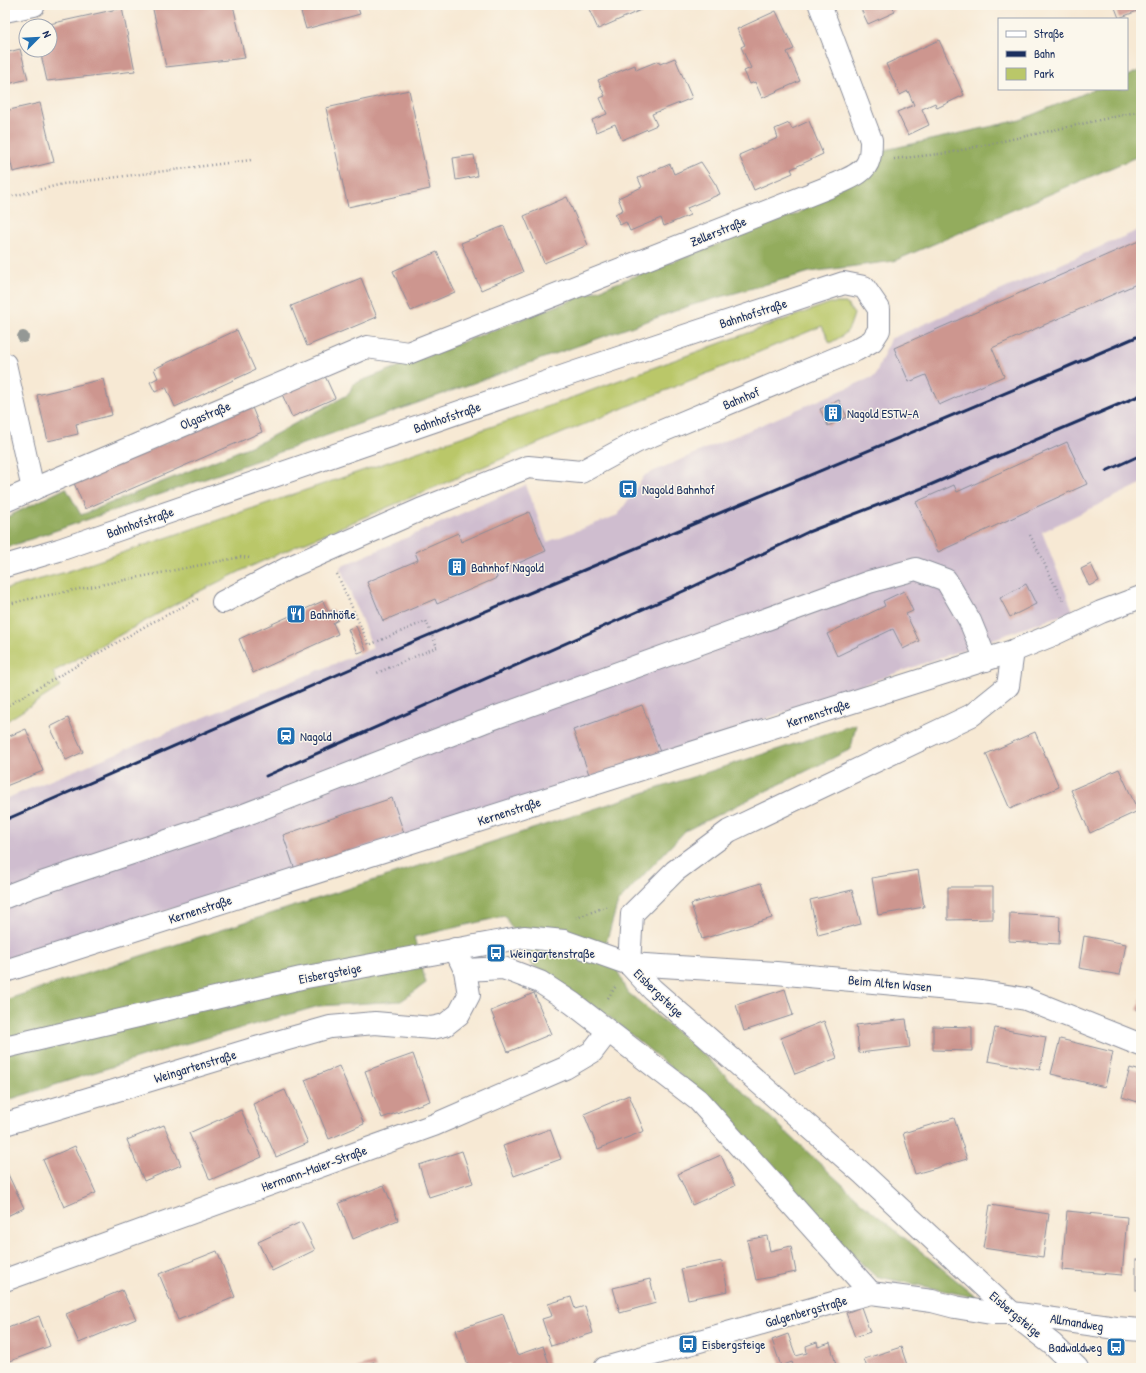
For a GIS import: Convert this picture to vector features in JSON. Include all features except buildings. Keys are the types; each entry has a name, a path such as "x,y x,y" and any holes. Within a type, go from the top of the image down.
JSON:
{"street":[{"path":"5,11 34,5"},
{"path":"820,5 871,140 869,161"},
{"name":"Zellerstraße","path":"408,353 839,183 854,176 864,169 869,161"},
{"name":"Bahnhofstraße","path":"5,566 60,550 565,376 844,283 864,287 879,309"},
{"name":"Bahnhof","path":"288,568 420,510 528,467 581,472 636,442 856,350 872,341 878,330 879,309"},
{"name":"Olgastraße","path":"5,501 367,346 408,353"},
{"path":"5,364 33,488"},
{"path":"213,599 288,568"},
{"path":"5,897 33,886 239,818 483,722 869,582 916,569 946,580 970,621 986,660"},
{"name":"Kernenstraße","path":"5,971 986,660 1050,636 1101,612 1141,597"},
{"path":"629,964 632,914 675,872 729,831 972,715 1008,686 1013,651"},
{"name":"Eisbergsteige","path":"5,1046 301,978 524,936 564,941 629,964 652,989 862,1173 1012,1313 1052,1344 1076,1368"},
{"name":"Weingartenstraße","path":"5,1124 330,1027 375,1023 432,1028 445,1025 459,1014 469,995 464,970 455,950"},
{"name":"Beim Alten Wasen","path":"629,964 776,973 982,992 1026,999 1141,1045"},
{"path":"464,970 503,968 540,982 572,1003 698,1100 871,1293"},
{"name":"Hermann-Maier-Straße","path":"5,1280 434,1125 565,1068 592,1052 601,1025"},
{"name":"Galgenbergstraße","path":"604,1368 871,1293 932,1301 955,1307 991,1313 1012,1313"},
{"name":"Allmandweg","path":"1012,1313 1138,1333"}],"path":[{"path":"869,161 948,153 1141,111"},
{"path":"5,198 63,184 251,160"},
{"path":"1030,535 1065,605"},
{"path":"5,605 241,557 266,559 288,568"},
{"path":"340,580 369,645 426,621 437,647 376,673"},
{"path":"5,707 149,624 213,599"},
{"path":"361,639 365,637"},
{"path":"601,1025 629,964"}],"shaded area":[{"path":"1141,229 1141,484 1042,532 1073,611 525,803 5,959 5,799 373,648 340,567 526,485 547,542 618,515 645,475 875,376 890,339"}],"green space":[{"path":"1141,70 1141,155 894,261 810,272 692,305 202,480 5,548 5,518 66,488 81,515 263,441 349,394 353,384 797,214 885,150 1020,120 1093,90 1128,90 1128,76"},
{"path":"830,303 846,303 854,314 849,329 830,343 822,326 558,435 245,569 192,595 53,672 60,687 5,722 5,589 66,572 508,421"},
{"path":"856,724 851,749 685,831 618,902 606,943 626,991 692,1044 862,1203 978,1298 875,1276 836,1239 709,1099 612,1019 531,964 505,916 414,937 426,983 401,1001 319,1006 167,1049 5,1101 5,1000"}],"railway":[{"path":"5,820 403,646 1141,335"},
{"path":"266,776 686,590 808,532 930,485 1141,395"},
{"path":"1106,471 1141,455"}],"place":[{"name":"Nagold ESTW-A","path":"833,413"},
{"name":"Nagold Bahnhof","path":"628,489"},
{"name":"Bahnhof Nagold","path":"457,567"},
{"name":"Bahnhöfle","path":"296,614"},
{"name":"Nagold","path":"286,736"},
{"name":"Weingartenstraße","path":"496,953"},
{"name":"Eisbergsteige","path":"688,1344"},
{"name":"Badwaldweg","path":"1116,1347"}]}
